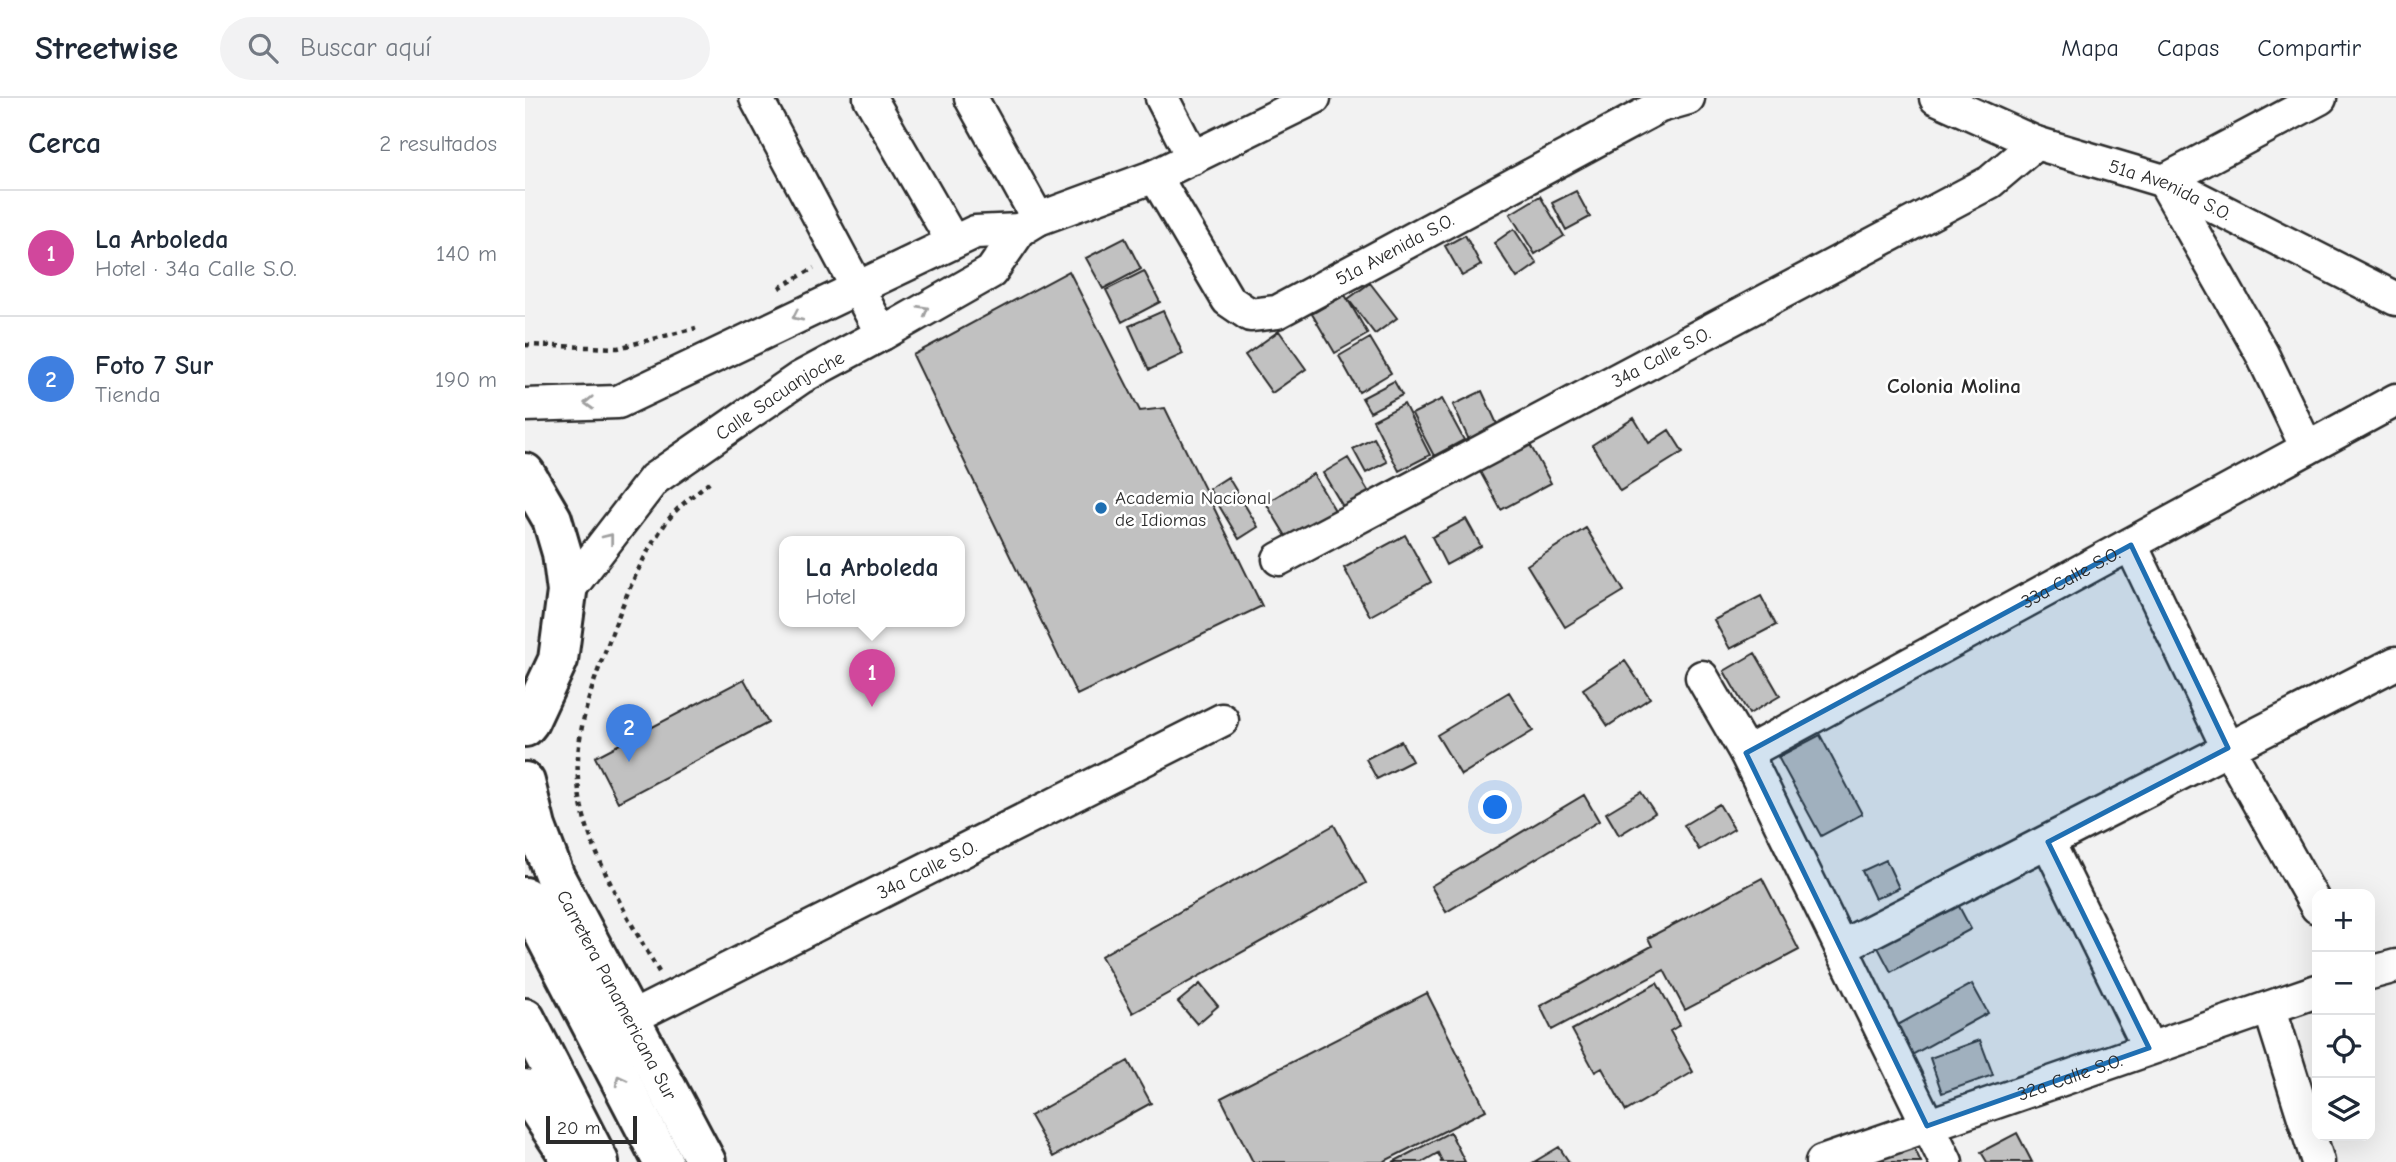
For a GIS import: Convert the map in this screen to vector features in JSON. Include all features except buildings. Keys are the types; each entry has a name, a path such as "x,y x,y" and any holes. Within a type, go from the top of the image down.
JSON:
{"highway":[{"path":"525,473 552,519 562,553 567,592 558,660 527,724 525,772"},
{"name":"Carretera Panamericana Sur","path":"525,782 535,827 555,877 706,1162"},
{"name":"Carretera Panamericana Sur","path":"525,897 663,1162"},
{"path":"525,1018 599,1162"},
{"path":"525,1089 573,1162"}],"street":[{"path":"756,98 883,334"},
{"path":"870,98 953,243"},
{"path":"971,98 1029,225"},
{"path":"1162,98 1193,158"},
{"path":"525,405 618,402 975,232 1029,225 1155,176 1314,98"},
{"name":"51a Avenida S.O.","path":"1155,176 1228,300 1250,315 1277,312 1660,106 1688,98"},
{"name":"51a Avenida S.O.","path":"1936,98 2036,143 2164,181 2396,299"},
{"path":"2307,448 2262,354 2164,181 2320,98"},
{"name":"34a Calle S.O.","path":"1279,559 1990,182 2036,143"},
{"name":"Calle Sacuanjoche","path":"567,592 654,479 800,378 991,272 1029,225"},
{"name":"33a Calle S.O.","path":"1746,753 2396,400"},
{"path":"2131,545 2228,748 2312,898"},
{"path":"1841,947 2396,663"},
{"path":"1702,677 1746,753 1946,1162"},
{"name":"34a Calle S.O.","path":"631,1018 1222,720"},
{"path":"2048,842 2149,1048"},
{"path":"2375,972 2396,966"},
{"name":"32a Calle S.O.","path":"1822,1162 2312,994"},
{"path":"2270,1009 2318,1162"}],"path":[{"path":"779,288 839,253"},
{"path":"525,345 618,348 701,327"},
{"path":"643,944 598,856 581,807 577,785 578,745 585,705 640,562 670,518 718,473"}],"highlighted area":[{"path":"2131,545 2228,748 2048,842 2149,1048 1927,1126 1746,753"}],"place":[{"name":"Academia Nacional de Idiomas","path":"1101,508"},
{"name":"La Arboleda","path":"872,707"},
{"name":"Foto 7 Sur","path":"629,762"}],"district":[{"name":"Colonia Molina","path":"1954,386"}]}
